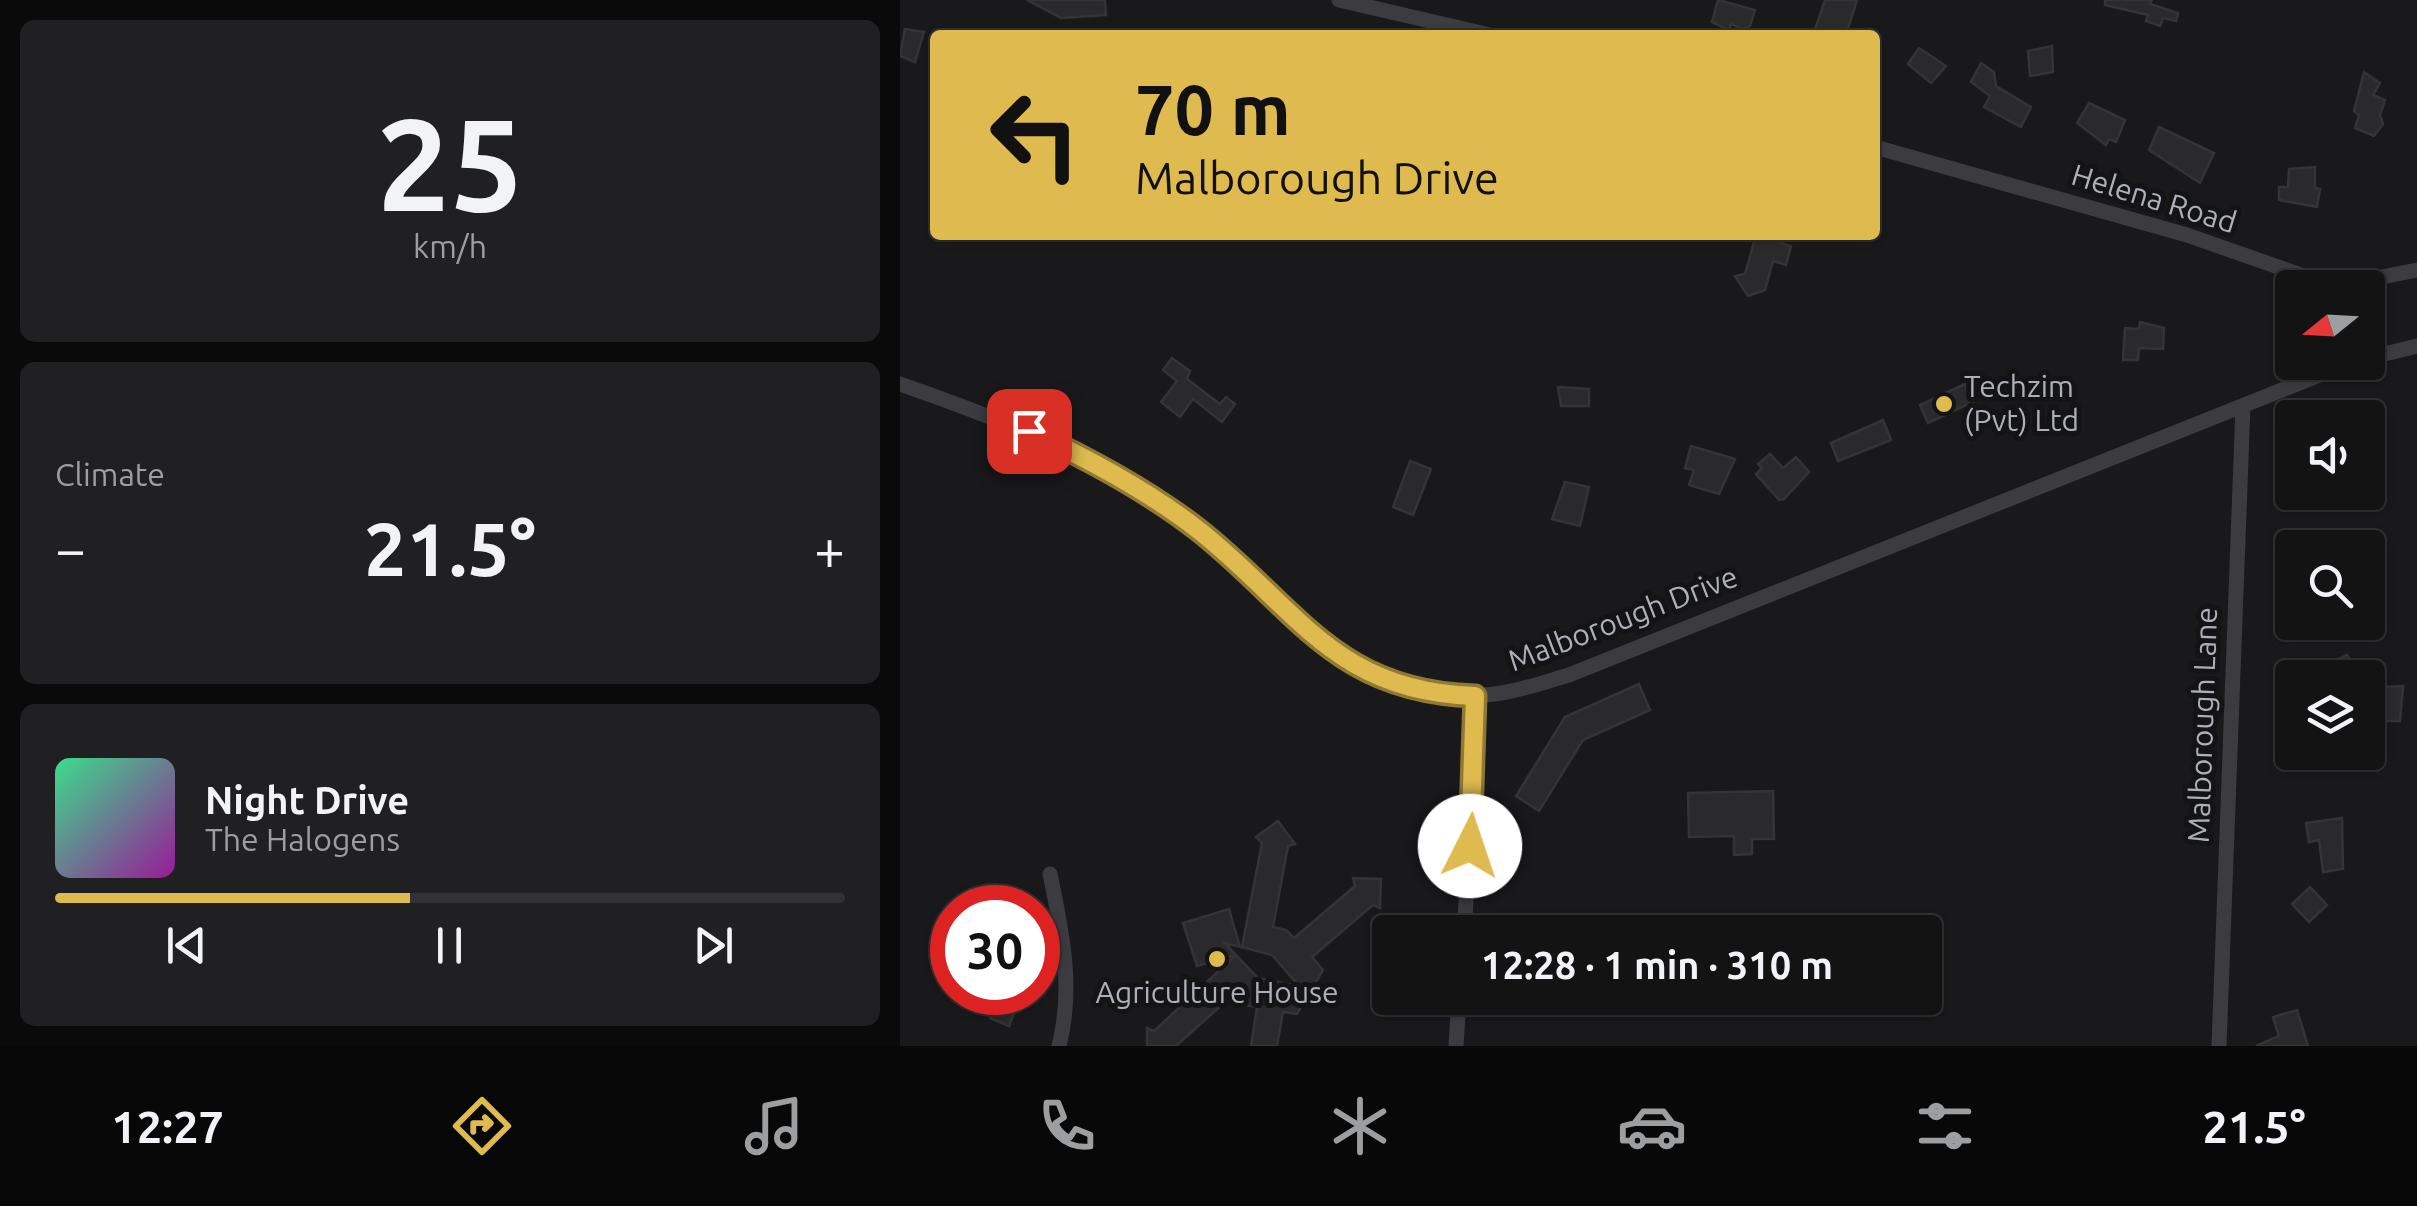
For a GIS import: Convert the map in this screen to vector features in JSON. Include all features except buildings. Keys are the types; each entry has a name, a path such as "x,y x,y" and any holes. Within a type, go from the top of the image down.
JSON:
{"street":[{"path":"1349,1 1469,30"},
{"name":"Helena Road","path":"1880,148 2188,236 2321,282 2346,284 2417,270"},
{"path":"2385,354 2417,346"},
{"name":"Malborough Drive","path":"900,384 1065,448 1171,510 1317,640 1374,677 1426,692 1475,696 1569,675 2307,380"},
{"name":"Malborough Lane","path":"2219,1046 2243,406"},
{"path":"1465,915 1476,768 1475,696"},
{"path":"1050,874 1066,969 1067,1000 1059,1046"},
{"path":"1456,1046 1458,1015"}],"place":[{"name":"Techzim (Pvt) Ltd","path":"1944,404"},
{"name":"Agriculture House","path":"1217,959"}],"route":[{"path":"1029,431 1098,465 1171,510 1338,656 1392,683 1451,696 1475,696 1476,768 1470,846"}]}
